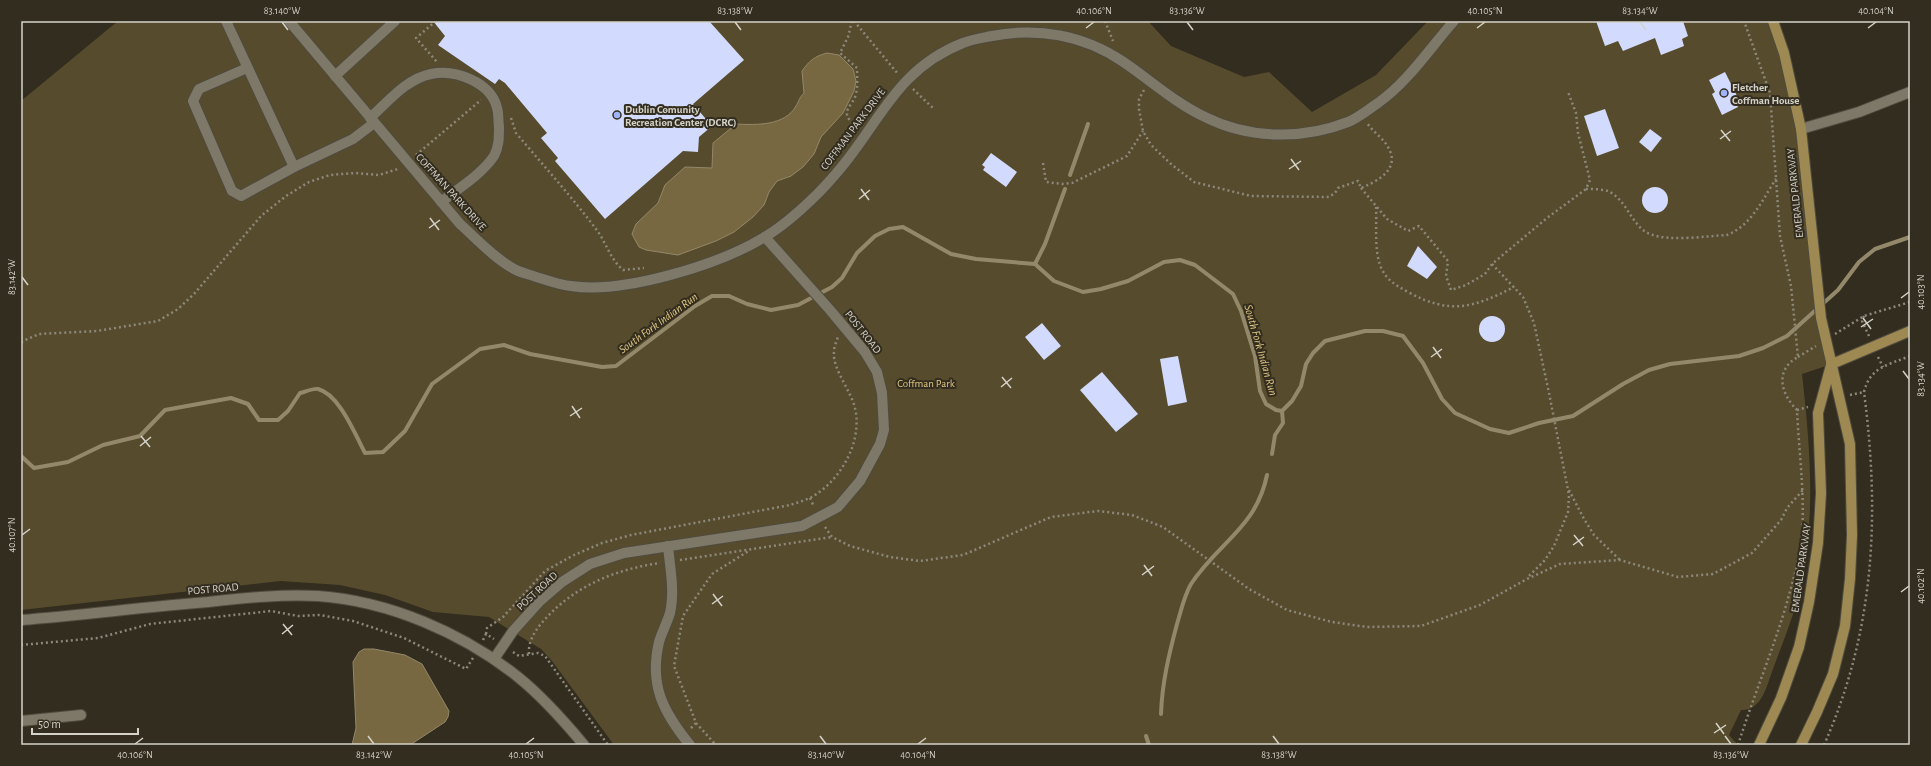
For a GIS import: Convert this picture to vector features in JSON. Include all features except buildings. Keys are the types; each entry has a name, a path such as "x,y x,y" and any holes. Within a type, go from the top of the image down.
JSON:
{"main road":[{"name":"EMERALD PARKWAY","path":"1773,21 1784,53 1801,129 1821,318 1850,444 1852,535 1850,579 1844,626 1833,674 1801,745"},
{"path":"1832,364 1910,331"},
{"name":"EMERALD PARKWAY","path":"1759,745 1781,698 1799,647 1810,602 1818,543 1821,493 1818,413 1832,364"}],"street":[{"path":"226,21 294,167"},
{"name":"COFFMAN PARK DRIVE","path":"289,21 460,224 486,248 515,270 571,287 606,286 639,282 704,266 765,237 804,206 835,176 891,97 913,73 940,54 966,41 1023,31 1058,35 1088,43 1111,54 1202,116 1222,124 1252,132 1280,135 1316,131 1351,121 1362,114 1392,92 1454,21"},
{"path":"335,76 396,21"},
{"path":"247,68 199,89 193,101 232,191 241,196 294,167 353,139 417,78 432,74 446,73 464,75 477,82 494,101 498,109 498,147 494,155 473,177 441,202"},
{"path":"1801,129 1859,112 1910,92"},
{"name":"POST ROAD","path":"21,620 281,595 320,596 359,602 396,612 437,628 494,660 521,621 562,582 590,564 624,553 802,526 838,507 860,481 880,444 884,430 882,393 877,372 865,352 765,237"},
{"path":"668,546 672,591 670,613 659,642 656,673 660,699 674,725 690,745"},
{"path":"494,660 518,677 545,701 584,745"},
{"path":"21,721 81,715"}],"path":[{"path":"436,21 416,38 436,62 443,63"},
{"path":"853,21 906,81 934,109"},
{"path":"852,131 856,126 849,121 847,115 850,103 856,96 857,68 840,53 848,37 853,21"},
{"path":"1105,21 1114,44"},
{"path":"1738,745 1749,709 1772,654 1794,576 1801,547 1803,490 1797,410 1790,403 1782,385 1784,373 1790,362 1798,357 1791,286 1780,236 1770,94 1744,21"},
{"path":"1150,80 1139,99 1143,131 1151,145 1171,164 1194,182 1251,196 1329,197 1335,193 1338,188 1358,181 1361,188 1387,219 1408,232 1419,226 1448,261 1446,276 1451,290 1466,285 1485,274 1492,264 1547,218 1586,189 1590,180 1578,133 1576,113 1568,92"},
{"path":"21,342 39,334 97,331 158,321 178,309 194,294 261,216 286,196 309,182 330,175 379,175 395,171 488,94"},
{"path":"510,114 516,133 598,231 612,258 619,267 623,270 651,266"},
{"path":"1361,188 1378,181 1384,176 1391,163 1388,147 1370,128 1362,114"},
{"path":"1043,163 1046,182 1062,184 1072,183 1127,156 1143,131"},
{"path":"1586,189 1609,192 1622,202 1637,224 1650,234 1668,237 1727,235 1736,231 1747,223 1776,178"},
{"path":"1376,206 1377,251 1380,265 1387,278 1396,285 1433,304 1447,307 1475,304 1514,287"},
{"path":"1492,264 1522,297 1534,323 1567,485 1568,512 1545,560 1527,579"},
{"path":"1864,316 1910,302"},
{"path":"486,634 487,628 503,617 545,571 572,556 602,543 631,535 790,505 810,498 827,485 838,474 852,449 857,418 849,390 835,363 834,352 838,336 833,332"},
{"path":"1567,485 1594,535 1620,560"},
{"path":"832,537 850,546 890,557 920,561 962,555 1051,517 1098,511 1132,515 1163,527 1199,552 1220,570 1249,589 1287,610 1332,622 1367,627 1422,626 1480,605 1527,579 1560,564 1620,560 1678,577 1713,574 1752,553 1781,520 1787,508 1803,490"},
{"path":"716,745 696,723 674,666 683,616 712,574 752,549"},
{"path":"21,645 98,638 150,624 271,611 298,616 320,615 353,621 404,638 466,669 470,662"},
{"path":"519,656 538,653 545,656 608,745"},
{"path":"682,736 696,723"}],"green space":[{"name":"Coffman Park","path":"118,21 1148,21 1171,46 1244,77 1269,72 1312,112 1376,75 1428,21 1773,21 1801,129 1832,364 1802,374 1809,453 1809,532 1806,558 1796,606 1766,689 1759,702 1748,709 1741,710 1729,735 1738,745 614,745 552,661 541,649 489,617 433,612 385,595 340,585 280,581 21,610 21,101"}],"shaded area":[{"path":"827,53 839,55 853,69 856,81 854,91 843,113 821,137 814,154 803,167 791,176 777,181 769,192 764,205 753,217 734,232 716,241 678,255 646,250 639,247 632,234 636,224 658,203 665,185 685,167 712,168 713,143 736,124 769,123 777,121 791,113 804,93 802,71 813,59"},
{"path":"364,649 374,649 405,655 422,664 449,711 445,722 410,745 352,745 356,728 353,662 359,652"}],"waterway":[{"path":"1070,175 1088,124"},
{"path":"1035,264 1045,244 1065,189"},
{"name":"South Fork Indian Run","path":"21,456 34,468 68,462 103,445 140,436 165,410 231,398 248,404 259,420 278,420 288,411 300,393 316,389 326,392 333,398 346,416 365,453 383,452 405,431 432,384 480,349 504,345 530,354 602,367 616,366 695,306 712,296 729,296 747,304 771,310 798,305 832,287 842,278 857,253 875,236 889,229 903,227 951,254 976,259 1035,264 1054,281 1083,292 1101,289 1128,281 1164,262 1180,260 1195,265 1233,294 1241,311 1255,356 1260,391 1266,404 1276,410 1282,411 1292,401 1301,386 1306,364 1313,353 1325,341 1365,331 1383,331 1403,336 1423,363 1442,399 1455,413 1490,429 1509,433 1539,423 1573,416 1623,384 1649,370 1670,364 1739,356 1763,348 1787,336 1838,290 1859,262 1875,249 1910,237"},
{"path":"1272,454 1275,435 1283,423 1282,411"},
{"path":"1161,714 1164,680 1174,635 1181,609 1191,584 1202,569 1246,522 1262,493 1267,475"},
{"path":"1146,736 1149,745"}],"place":[{"name":"Fletcher Coffman House","path":"1724,93"},
{"name":"Dublin Comunity Recreation Center (DCRC)","path":"617,115"}]}
